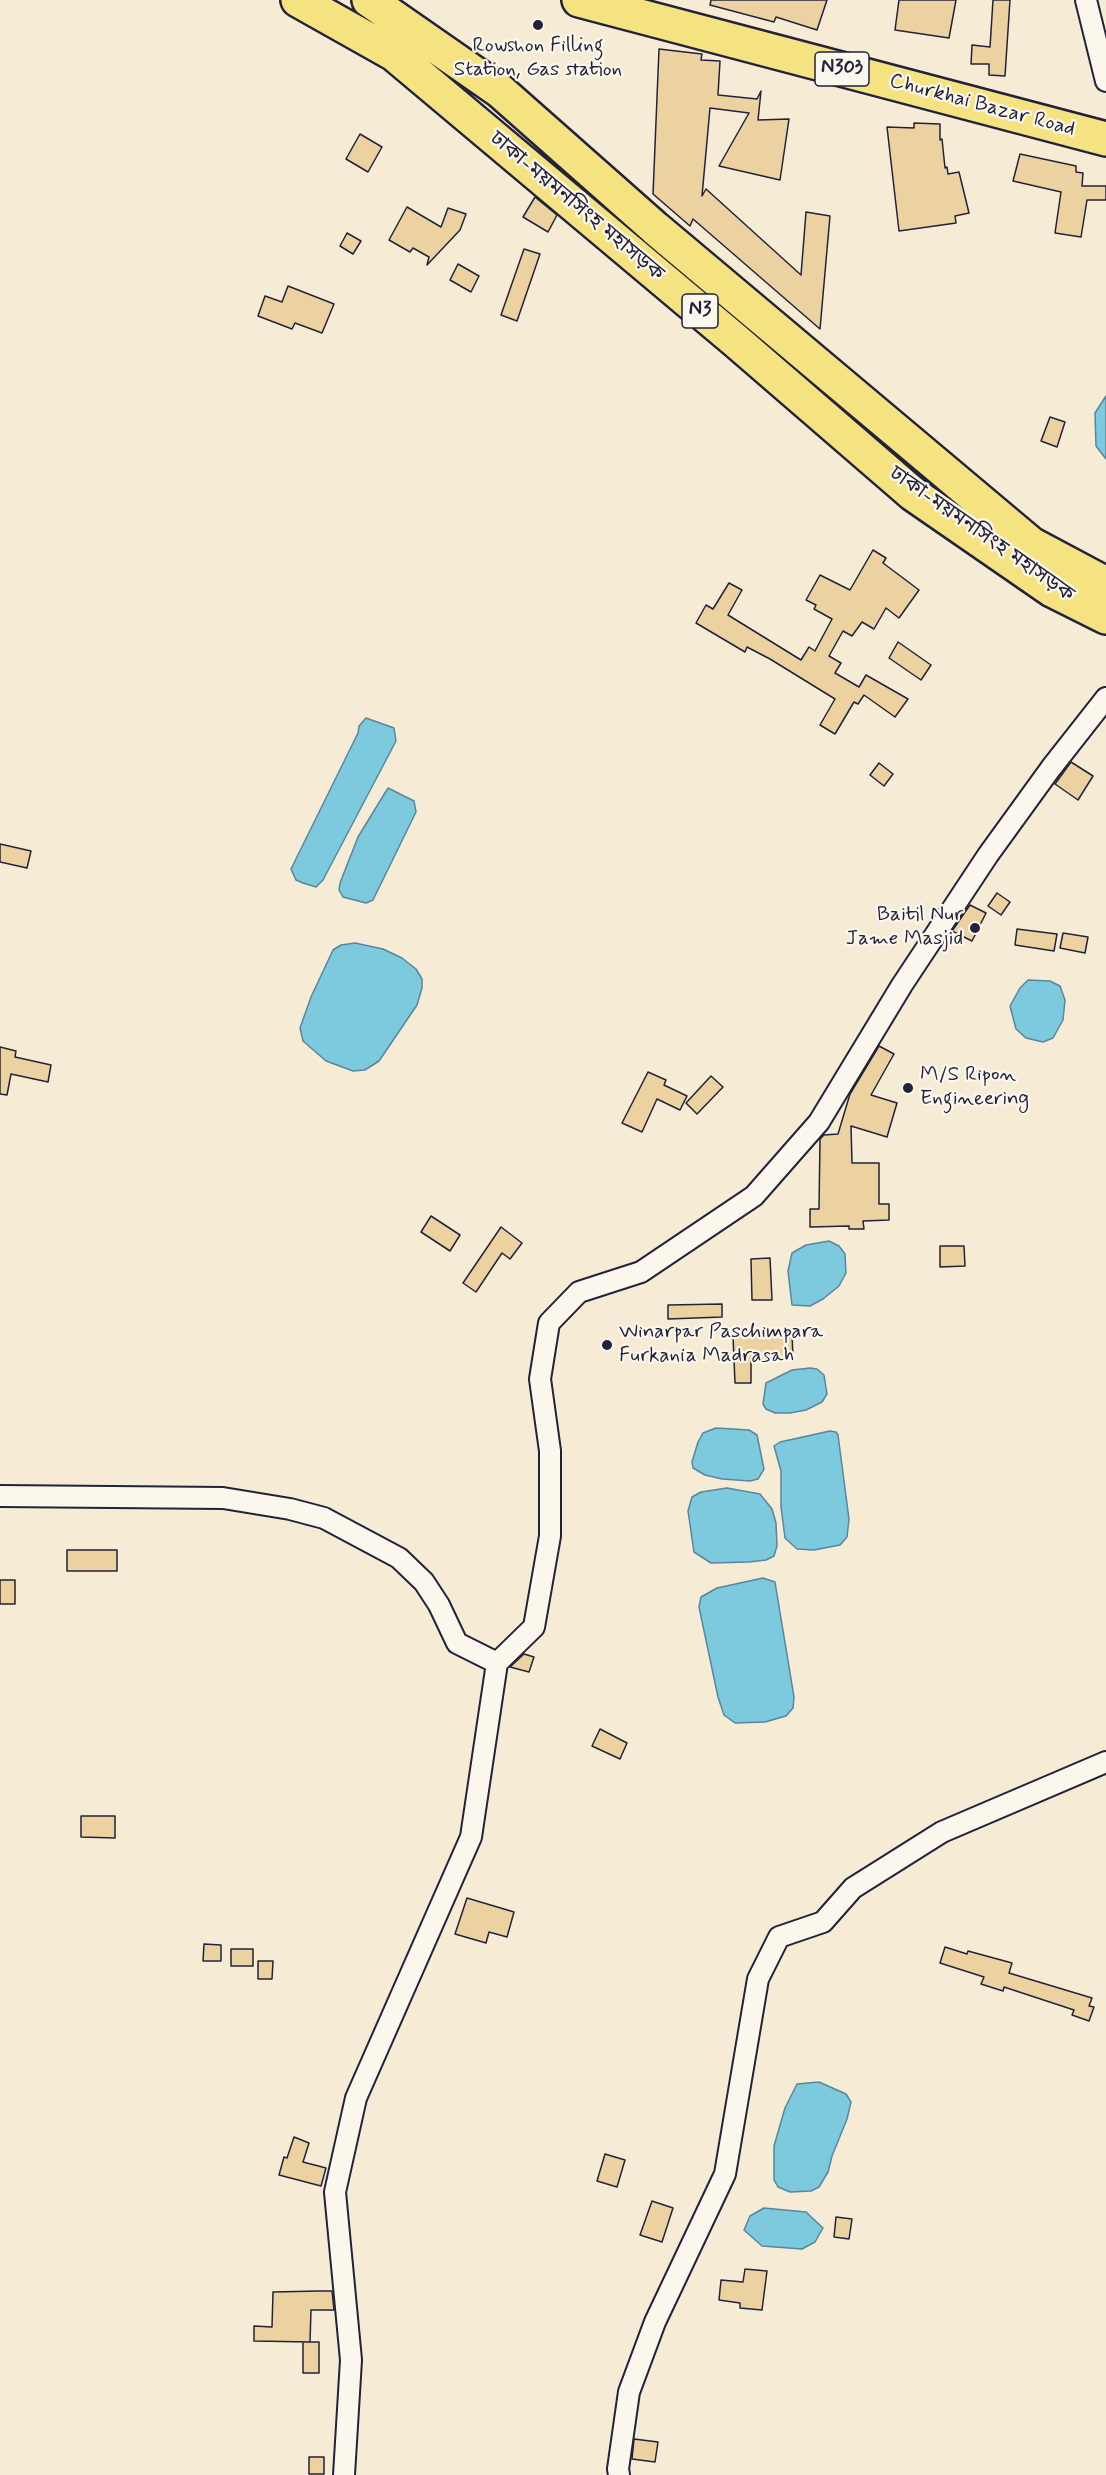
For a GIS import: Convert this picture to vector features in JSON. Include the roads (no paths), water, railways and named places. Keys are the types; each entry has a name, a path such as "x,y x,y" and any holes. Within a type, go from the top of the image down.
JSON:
{"highway":[{"name":"ঢাকা-ময়মনসিংহ মহাসড়ক","path":"298,0 394,54 736,341 913,494 1052,590 1106,616"},
{"name":"ঢাকা-ময়মনসিংহ মহাসড়ক","path":"369,0 500,92 655,228 1031,544 1106,584"},
{"name":"Churkhai Bazar Road","path":"579,0 1106,139"}],"street":[{"path":"1086,0 1106,81"},
{"path":"344,2475 351,2360 335,2192 356,2098 471,1837 497,1663 534,1627 550,1536 550,1450 540,1379 549,1323 579,1292 641,1272 754,1196 819,1122 902,985 988,855 1051,768 1106,698"},
{"path":"0,1496 223,1498 290,1509 324,1518 399,1558 424,1582 439,1605 457,1643 497,1663"},
{"path":"619,2475 629,2392 655,2322 725,2174 758,1979 779,1937 823,1922 853,1888 942,1832 1106,1762"}],"water":[{"path":"1106,396 1106,459 1096,446 1095,413"},
{"path":"366,718 394,728 396,741 323,880 316,887 303,883 296,880 291,869 358,733 359,726"},
{"path":"388,788 414,801 416,812 373,900 366,903 343,897 339,890 340,883 358,837"},
{"path":"355,943 383,949 402,958 416,969 422,979 422,988 417,1005 379,1061 365,1070 353,1071 326,1061 303,1041 300,1028 311,997 333,950 341,945"},
{"path":"1028,980 1050,981 1060,986 1065,1000 1063,1020 1053,1038 1043,1042 1026,1038 1016,1029 1010,1006 1020,988"},
{"path":"829,1241 839,1246 845,1254 846,1273 839,1286 810,1306 792,1305 788,1271 792,1253 806,1245"},
{"path":"817,1369 824,1375 827,1394 822,1402 806,1410 790,1413 775,1413 766,1409 763,1404 766,1383 792,1370"},
{"path":"716,1428 749,1430 757,1435 764,1469 758,1479 750,1481 722,1479 705,1475 693,1468 692,1462 703,1433"},
{"path":"830,1431 838,1435 849,1519 847,1537 840,1545 814,1550 797,1549 785,1538 781,1507 781,1471 774,1446 780,1442"},
{"path":"727,1488 760,1494 772,1509 776,1523 777,1546 774,1556 766,1560 749,1562 711,1563 694,1552 688,1511 692,1497 701,1492"},
{"path":"763,1578 775,1582 794,1697 793,1708 786,1716 765,1722 735,1723 724,1715 718,1697 699,1607 701,1597 717,1588"},
{"path":"819,2082 846,2094 851,2102 847,2119 828,2172 819,2187 811,2191 790,2192 778,2187 774,2180 774,2146 785,2108 797,2084"},
{"path":"764,2208 806,2212 823,2228 815,2242 802,2249 762,2246 744,2230 750,2216"}],"place":[{"name":"Rowshon Filling Station, Gas station","path":"538,25"},
{"name":"Baitil Nur Jame Masjid","path":"975,928"},
{"name":"M/S Ripon Engineering","path":"908,1088"},
{"name":"Winarpar Paschimpara Furkania Madrasah","path":"607,1345"}]}
